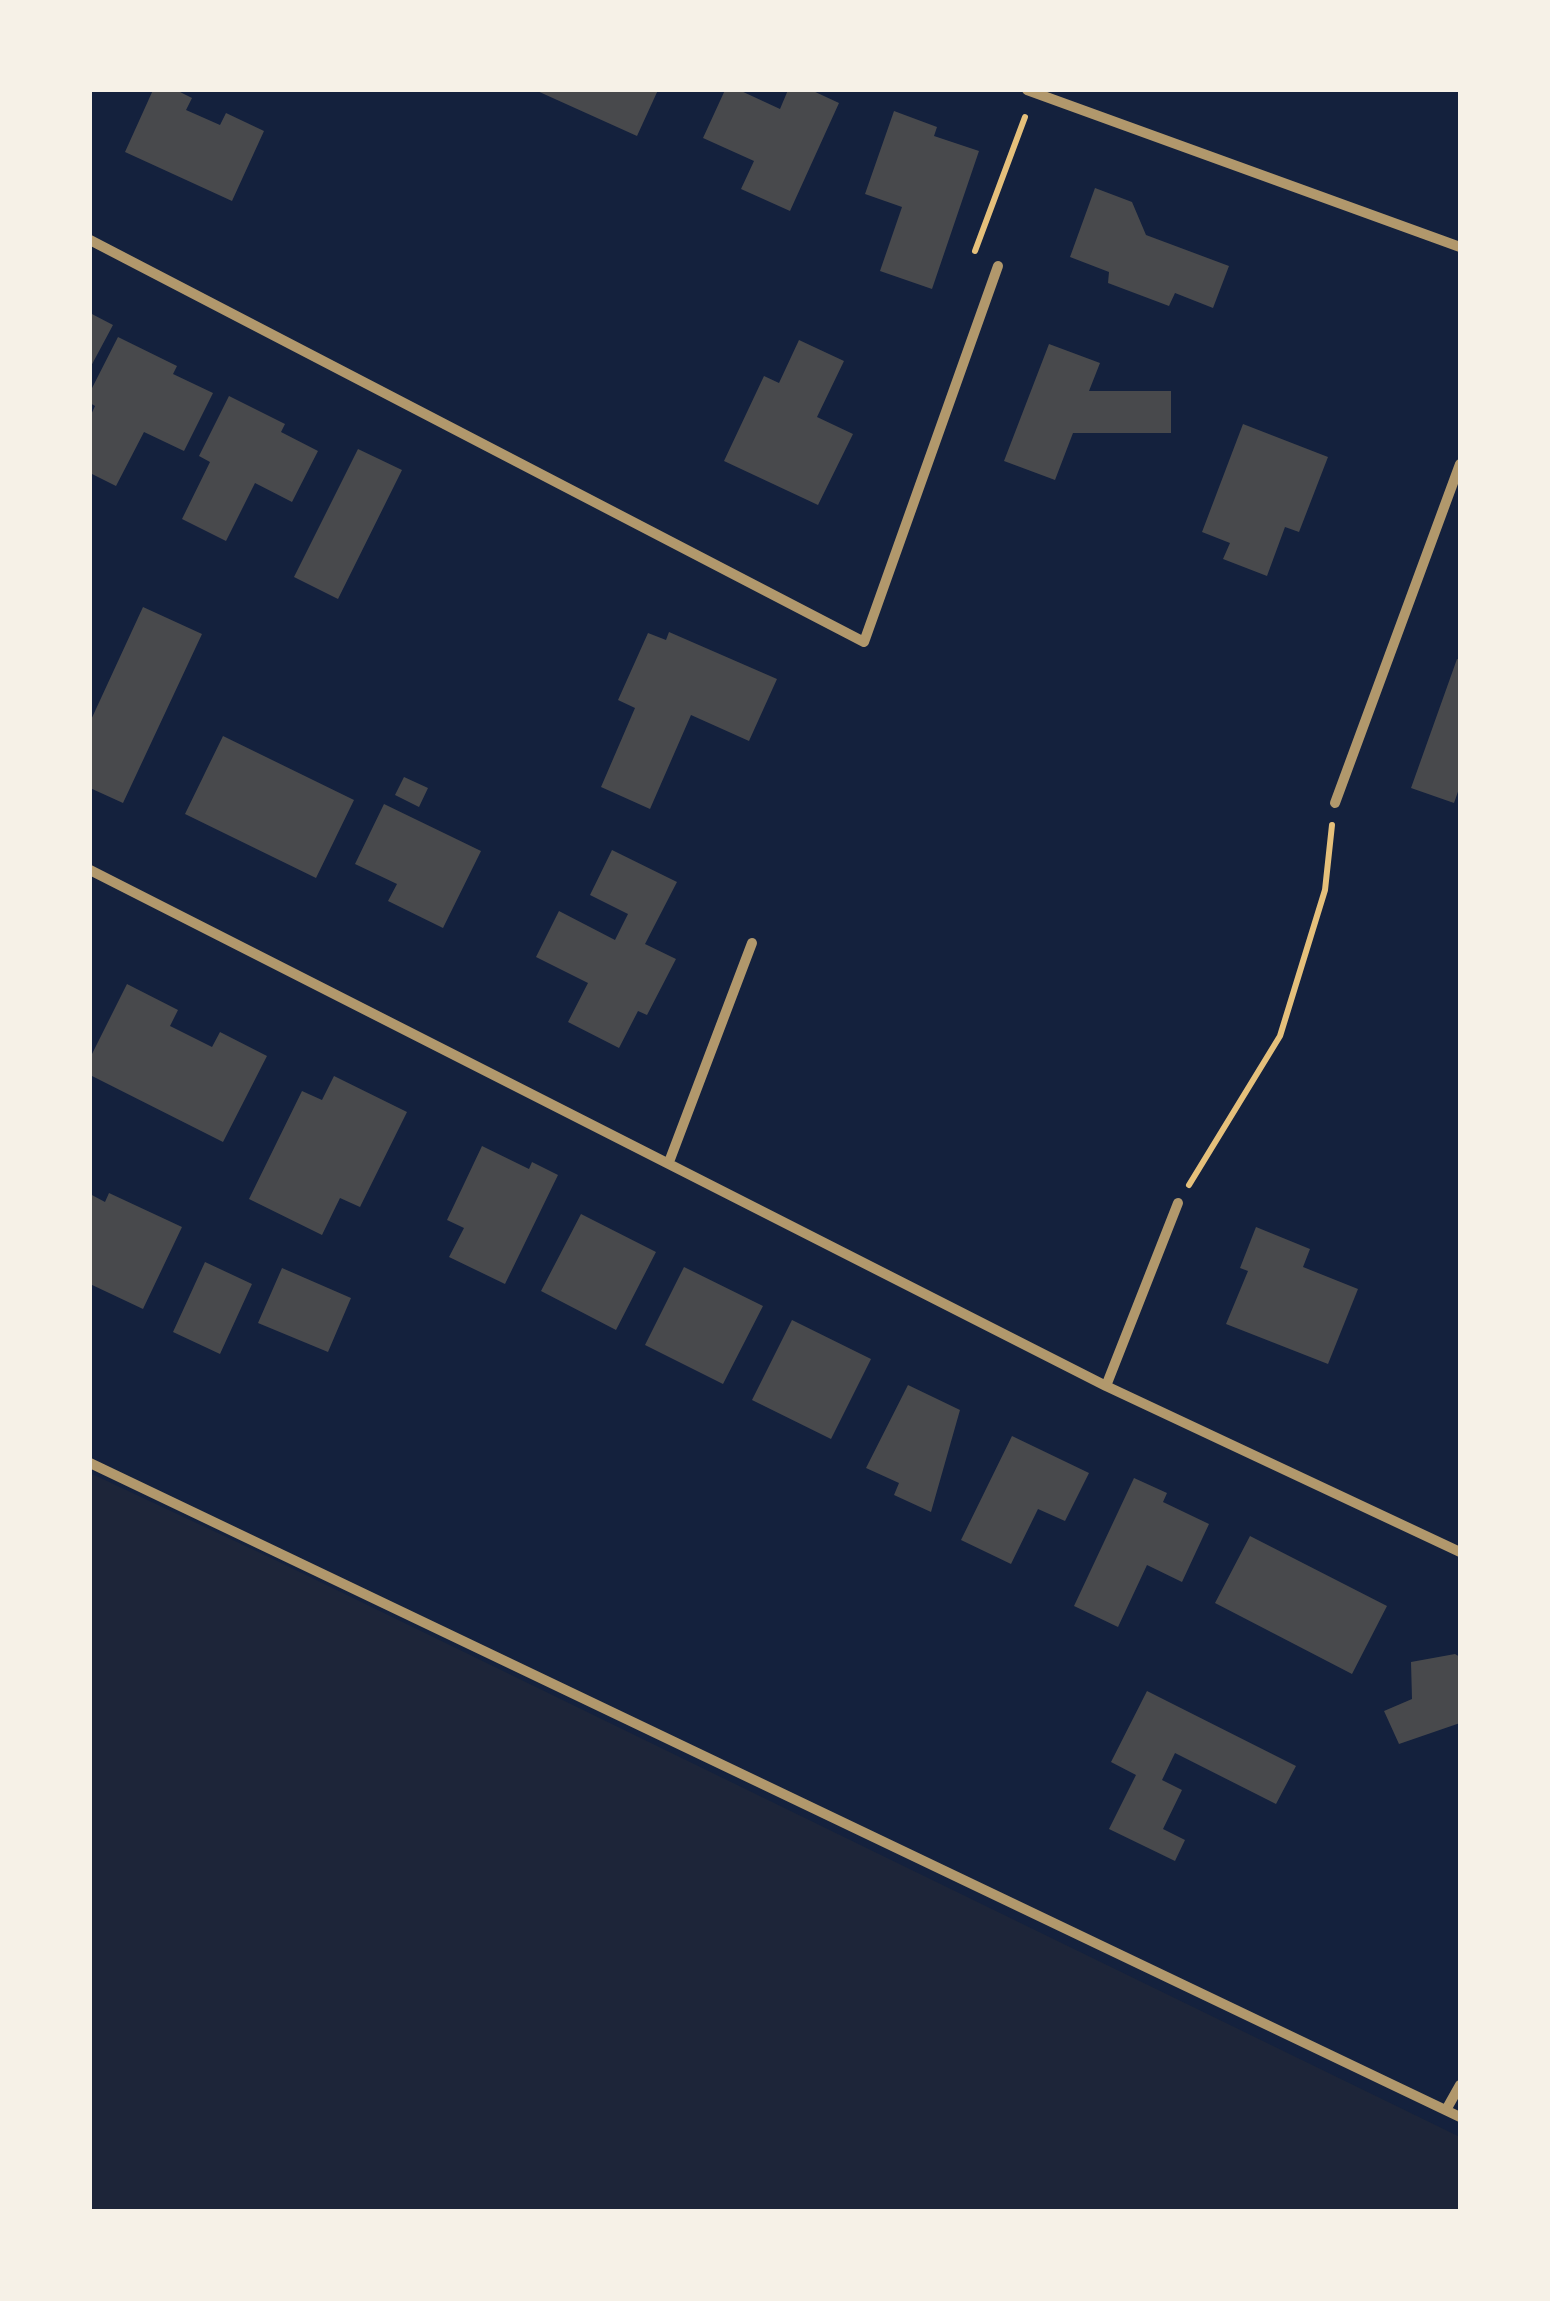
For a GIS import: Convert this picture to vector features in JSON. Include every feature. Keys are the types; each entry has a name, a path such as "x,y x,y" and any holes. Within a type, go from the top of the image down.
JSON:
{"street":[{"path":"1031,91 1460,247"},
{"path":"90,240 864,642 998,266"},
{"path":"1335,803 1460,464"},
{"path":"90,870 1106,1386 1460,1552"},
{"path":"669,1162 752,942"},
{"path":"1106,1386 1178,1203"},
{"path":"90,1463 1460,2117"},
{"path":"1446,2110 1460,2085"}],"path":[{"path":"998,266 974,255 1031,91"},
{"path":"1178,1203 1280,1036 1325,890 1335,803"}],"shaded area":[{"path":"90,1473 1460,2137 1460,2211 90,2211"}],"building":[{"path":"153,90 176,90 192,98 186,110 220,125 226,113 264,131 232,201 125,152"},
{"path":"535,90 658,90 637,136"},
{"path":"725,90 739,90 780,109 788,90 811,90 839,103 790,211 741,189 754,161 703,138"},
{"path":"894,111 937,127 934,136 979,151 932,289 880,271 902,207 865,194"},
{"path":"1095,188 1132,202 1146,235 1229,266 1213,308 1175,293 1169,306 1108,283 1109,272 1070,257"},
{"path":"90,313 113,325 90,368"},
{"path":"118,337 177,366 173,374 213,393 184,451 144,432 116,486 90,473 90,417 95,406 90,403 90,392"},
{"path":"799,340 844,361 817,417 853,434 818,505 724,461 764,376 779,383"},
{"path":"1049,344 1100,363 1089,391 1171,391 1171,433 1073,433 1055,480 1004,461"},
{"path":"229,396 285,424 281,432 318,451 292,502 255,483 226,541 182,519 210,462 199,456"},
{"path":"1243,424 1328,457 1299,532 1285,527 1267,576 1223,559 1230,543 1202,532"},
{"path":"358,449 402,470 338,599 294,577"},
{"path":"143,607 202,634 123,803 90,788 90,722"},
{"path":"669,632 777,679 749,741 691,715 650,809 601,787 635,708 618,700 648,633 666,640"},
{"path":"1457,659 1460,786 1454,803 1411,788"},
{"path":"223,736 354,800 316,878 185,814"},
{"path":"404,777 428,788 419,807 395,795"},
{"path":"384,804 481,851 443,928 388,901 397,884 355,864"},
{"path":"612,850 677,882 645,944 676,959 647,1015 638,1011 619,1048 568,1022 588,983 536,957 559,911 615,940 628,914 590,895"},
{"path":"127,984 178,1010 170,1026 212,1047 220,1032 267,1056 223,1142 90,1075 90,1058"},
{"path":"334,1076 407,1112 360,1207 340,1198 322,1235 249,1199 302,1091 322,1100"},
{"path":"482,1146 529,1169 532,1162 558,1175 505,1284 449,1257 464,1228 447,1220"},
{"path":"109,1193 182,1227 143,1309 90,1284 90,1194 105,1202"},
{"path":"581,1214 656,1252 616,1330 541,1291"},
{"path":"1256,1227 1310,1249 1303,1267 1358,1289 1328,1364 1226,1324 1248,1271 1240,1268"},
{"path":"205,1262 252,1284 220,1354 173,1332"},
{"path":"684,1267 763,1306 723,1384 645,1345"},
{"path":"282,1268 351,1298 328,1352 258,1323"},
{"path":"792,1320 871,1359 831,1439 752,1400"},
{"path":"908,1385 960,1410 931,1512 894,1495 899,1483 866,1468"},
{"path":"1012,1436 1089,1473 1065,1521 1038,1509 1011,1564 961,1540"},
{"path":"1134,1478 1167,1493 1163,1502 1209,1524 1182,1582 1147,1565 1118,1627 1074,1606"},
{"path":"1250,1536 1387,1606 1352,1674 1215,1603"},
{"path":"1455,1654 1460,1657 1460,1723 1399,1744 1384,1711 1412,1699 1411,1662"},
{"path":"1147,1691 1296,1766 1276,1804 1175,1753 1162,1780 1182,1790 1163,1829 1185,1840 1175,1861 1109,1829 1136,1775 1111,1762"}]}
